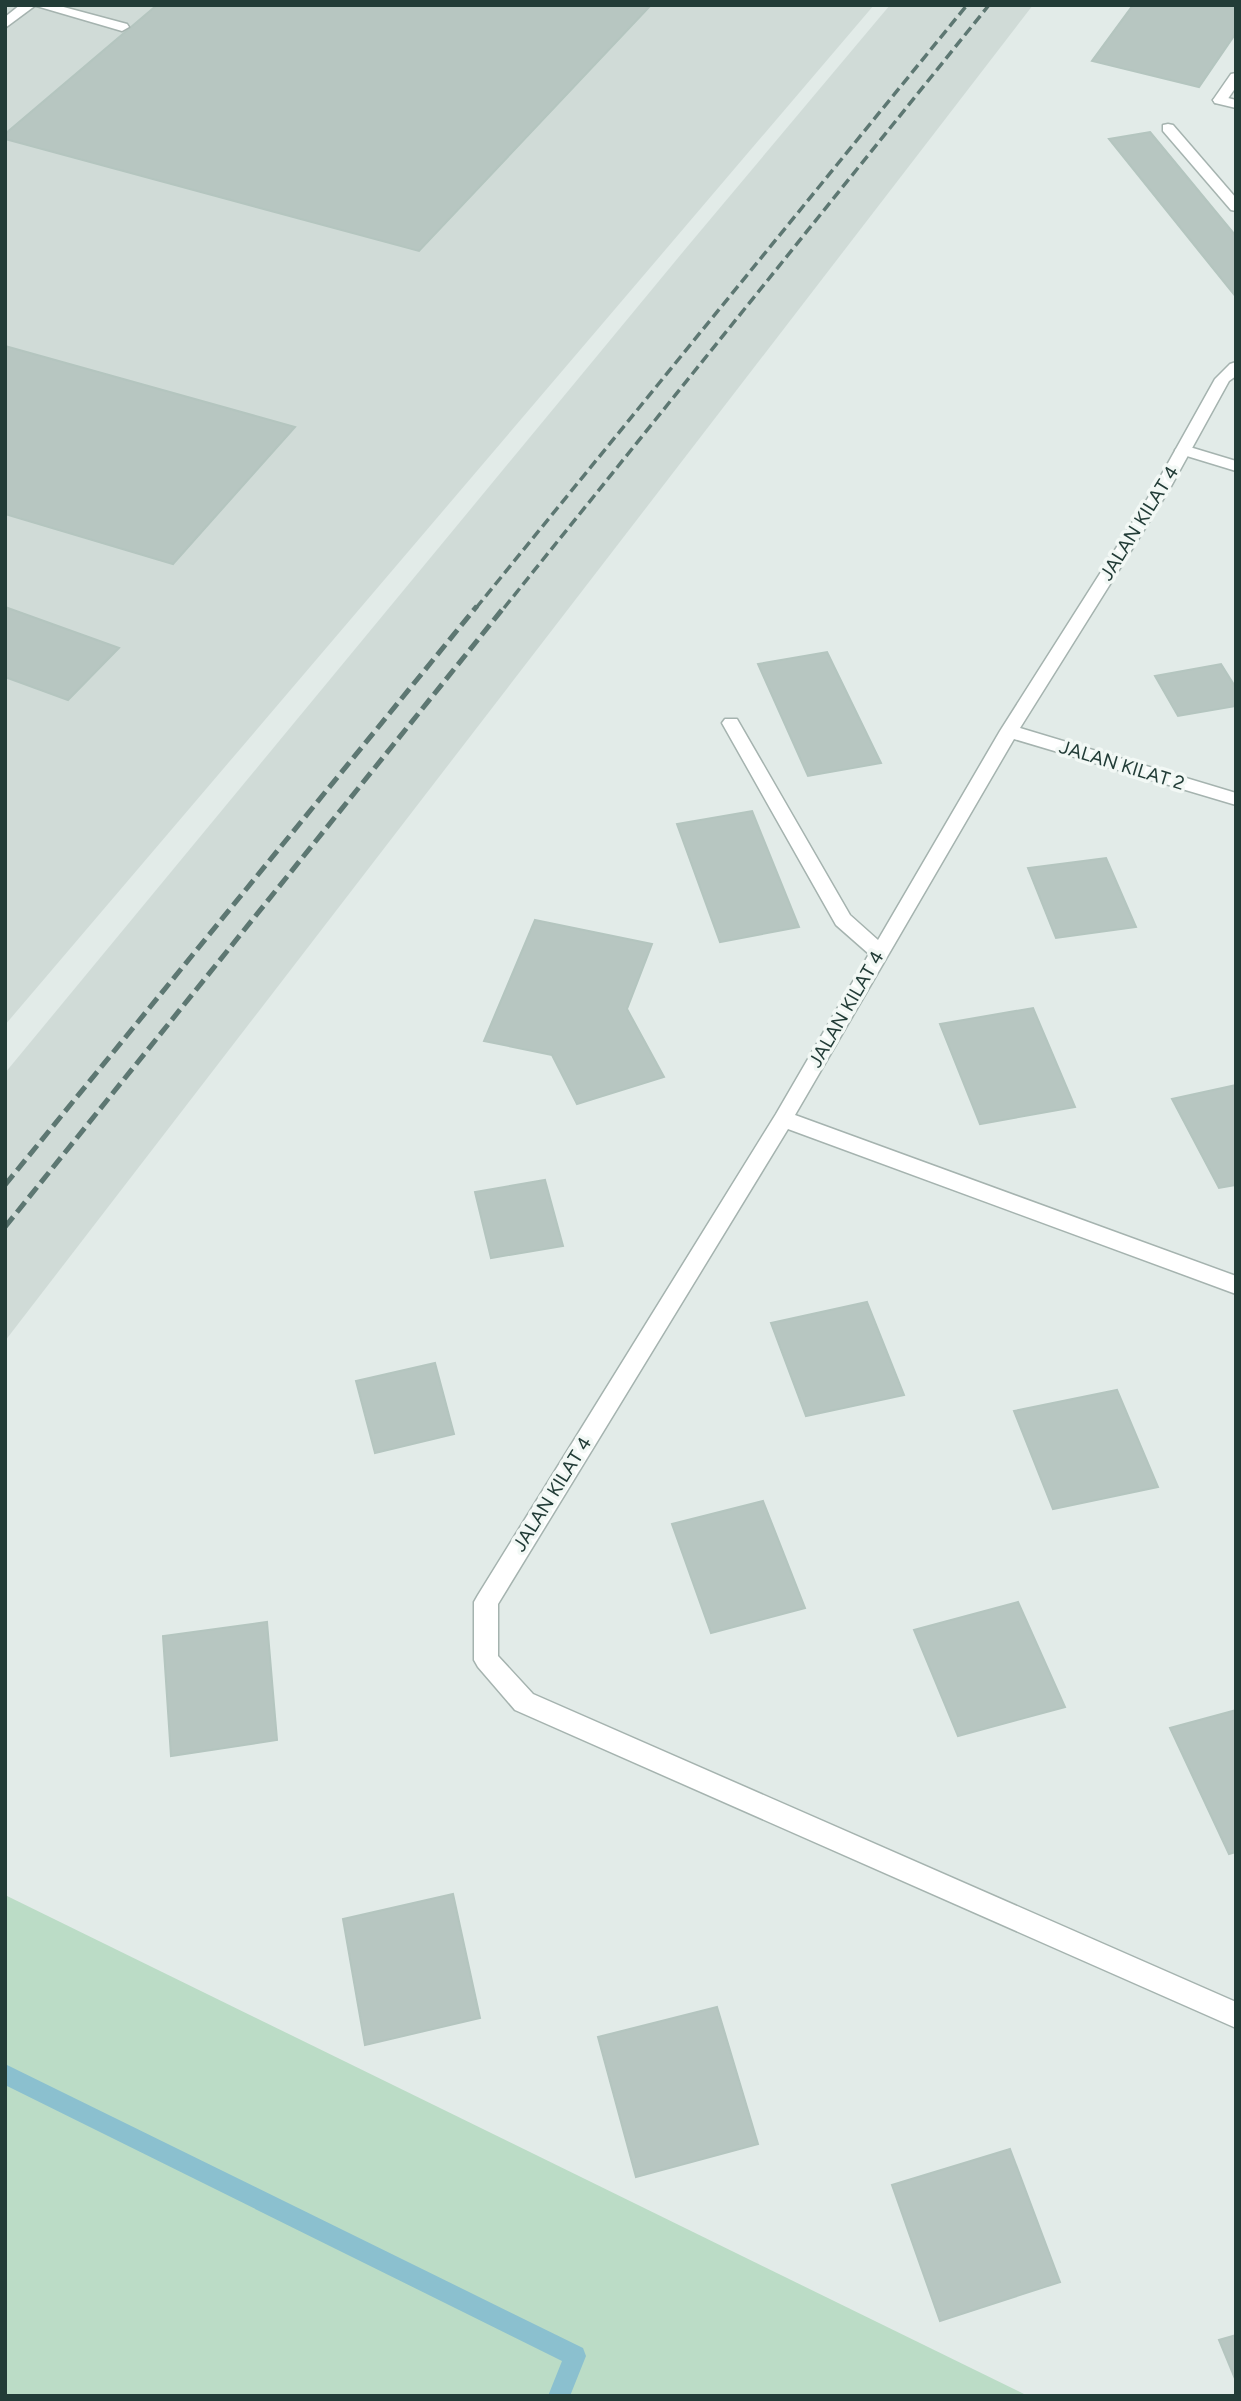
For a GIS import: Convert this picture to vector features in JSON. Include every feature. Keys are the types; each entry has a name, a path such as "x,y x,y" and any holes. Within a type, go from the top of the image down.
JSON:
{"street":[{"path":"5,24 29,5"},
{"path":"40,5 122,27"},
{"path":"1236,77 1220,100 1236,104"},
{"path":"1168,128 1236,207"},
{"name":"JALAN KILAT 4","path":"1236,366 1223,379 1161,490 1009,731 783,1119 486,1602 486,1660 524,1702 1236,2015"},
{"path":"1183,450 1236,466"},
{"path":"731,723 843,920 879,952"},
{"name":"JALAN KILAT 2","path":"1009,731 1236,799"},
{"path":"783,1119 1236,1285"}],"shaded area":[{"path":"5,5 874,5 5,1025"},
{"path":"890,5 1033,5 5,1341 5,1073"}],"green space":[{"path":"5,1895 1028,2396 5,2396"}],"building":[{"path":"157,5 651,5 419,251 5,139 5,134"},
{"path":"1133,5 1236,5 1236,33 1199,87 1092,61"},
{"path":"1150,132 1236,236 1236,297 1109,139"},
{"path":"5,346 295,427 173,564 5,514"},
{"path":"5,607 119,648 68,700 5,677"},
{"path":"827,652 881,763 808,776 758,664"},
{"path":"1221,664 1236,688 1236,706 1178,716 1155,676"},
{"path":"752,811 799,927 720,942 677,824"},
{"path":"1106,858 1136,927 1056,938 1028,868"},
{"path":"535,920 652,944 627,1009 664,1077 577,1104 552,1055 484,1041"},
{"path":"1033,1008 1075,1107 980,1124 940,1024"},
{"path":"1236,1085 1236,1185 1219,1188 1172,1099"},
{"path":"545,1180 563,1246 491,1258 475,1192"},
{"path":"867,1302 904,1395 806,1416 771,1323"},
{"path":"435,1363 454,1434 375,1453 356,1381"},
{"path":"1117,1390 1158,1487 1053,1509 1014,1411"},
{"path":"763,1501 805,1608 711,1633 672,1524"},
{"path":"1018,1602 1065,1707 958,1736 914,1630"},
{"path":"267,1622 277,1740 171,1756 163,1636"},
{"path":"1236,1710 1236,1852 1229,1854 1170,1728"},
{"path":"453,1894 480,2018 365,2045 343,1919"},
{"path":"717,2007 758,2144 636,2177 598,2037"},
{"path":"1010,2149 1060,2282 940,2321 892,2185"},
{"path":"1236,2335 1236,2381 1219,2340"}],"waterway":[{"path":"5,2074 575,2356 559,2396"}],"railway":[{"path":"476,608 967,5"},
{"path":"504,608 989,5"},
{"path":"5,1185 477,606"},
{"path":"5,1227 505,606"}]}
